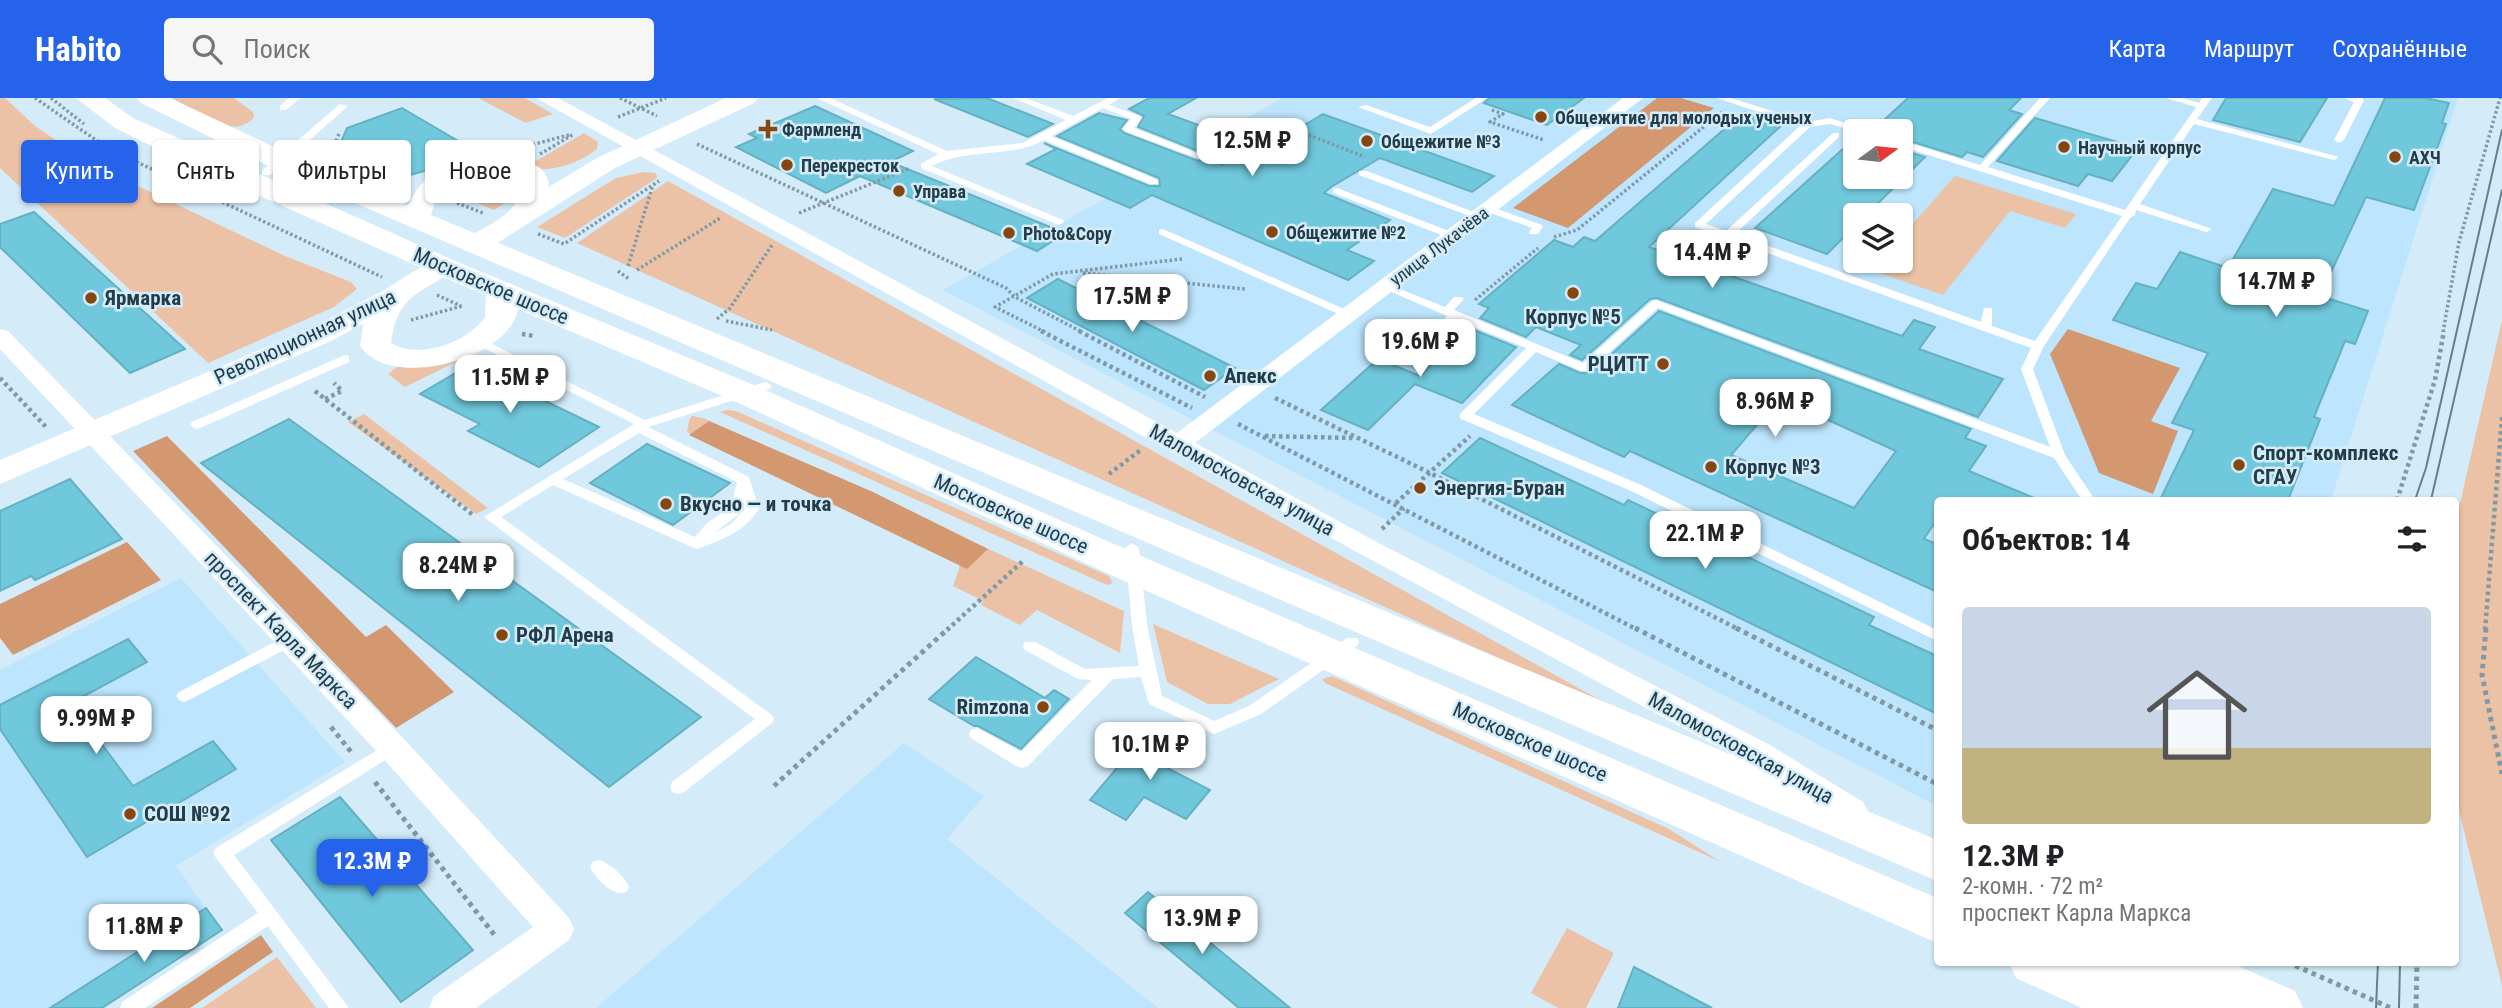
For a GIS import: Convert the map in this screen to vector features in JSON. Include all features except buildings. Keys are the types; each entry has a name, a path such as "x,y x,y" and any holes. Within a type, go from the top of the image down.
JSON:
{"main road":[{"name":"Московское шоссе","path":"89,98 124,123 464,245 1934,864"},
{"name":"Московское шоссе","path":"115,98 168,127 273,167"},
{"name":"Московское шоссе","path":"150,98 273,167"},
{"name":"Революционная улица","path":"0,473 320,335 391,298 464,245 530,222 606,163 731,100"},
{"path":"535,176 535,199"},
{"path":"415,228 425,202"},
{"name":"Московское шоссе","path":"357,203 464,245 500,282 755,389 1133,559 1343,649 1934,920"},
{"path":"530,222 534,203"},
{"path":"391,298 375,335 375,346 383,354 398,359 421,359 451,352 478,341 500,318 500,282"},
{"name":"Московское шоссе","path":"1343,649 1934,864"},
{"path":"2043,966 2138,1008"},
{"path":"2106,966 2203,1008"},
{"path":"2181,966 2277,1008"}],"street":[{"name":"Маломосковская улица","path":"545,98 635,148 781,239 1177,445 1759,754 1934,864"},
{"name":"улица Лукачёва","path":"1177,445 1214,411 1253,388 1634,98"},
{"name":"проспект Карла Маркса","path":"0,336 392,747 557,929 514,960"},
{"path":"447,1008 514,960"}],"lane":[{"path":"283,108 292,98"},
{"path":"822,98 946,154"},
{"path":"1018,98 1074,120"},
{"path":"924,166 946,154 1025,146 1115,98"},
{"path":"1722,98 1807,125 1830,121 1843,125"},
{"path":"1982,168 2045,98"},
{"path":"2087,497 2059,455 2027,369 2038,346 2133,211 2205,102 2171,98"},
{"path":"2339,140 2359,100 2349,98"},
{"path":"1363,107 1431,131 1478,101"},
{"path":"1101,105 1137,118 1128,129 1202,156"},
{"path":"304,140 343,106"},
{"path":"2192,121 2334,157"},
{"path":"1807,125 1699,225 2038,346"},
{"path":"1728,235 1836,135"},
{"path":"1043,136 1154,182"},
{"path":"1913,147 2133,211 2207,229"},
{"path":"924,166 1059,222"},
{"path":"1363,173 1385,195 1453,236"},
{"path":"1337,191 1385,195 1484,212 1538,228 1534,232"},
{"path":"1163,232 1349,315"},
{"path":"1386,287 1585,368 1656,303 2059,455"},
{"path":"1425,344 1450,314 1458,299"},
{"path":"1986,328 1988,310"},
{"path":"478,341 744,480 751,509 746,519 726,535 697,544 553,480"},
{"path":"1533,348 1466,415 1634,487 1934,635"},
{"path":"196,425 345,359"},
{"path":"678,787 766,719 491,517 640,426 755,389"},
{"path":"1133,559 1136,610 1146,671 1155,699 1214,728 1255,710 1343,649"},
{"path":"184,696 290,640"},
{"path":"1030,646 1083,675 1146,671"},
{"path":"977,734 1022,761 1110,673"},
{"path":"340,1008 222,853 392,747"},
{"path":"599,867 620,887"},
{"path":"129,1008 270,915"}],"path":[{"path":"35,98 109,149 367,269"},
{"path":"620,98 666,121"},
{"path":"535,157 576,133 666,98"},
{"path":"2398,497 2435,380 2459,242 2499,112 2500,98"},
{"path":"1478,101 1503,114 1490,122 1548,142"},
{"path":"1550,237 1577,229 1734,102"},
{"path":"1202,156 1221,164 1286,125 1392,167 1385,195"},
{"path":"341,130 332,150 425,190"},
{"path":"694,140 702,148 1006,288 1015,297 1209,399 1214,411"},
{"path":"772,330 717,319 730,308 797,214 864,186 894,170 924,166"},
{"path":"530,222 564,244 665,177"},
{"path":"628,266 654,184"},
{"path":"436,203 464,245"},
{"path":"637,270 722,216"},
{"path":"1471,304 1541,246"},
{"path":"1214,255 1053,274 995,307 1195,409 1214,411 1396,503 1934,782"},
{"path":"618,271 629,279"},
{"path":"1075,273 1249,289"},
{"path":"0,378 48,430"},
{"path":"1253,388 1359,438 1934,728"},
{"path":"2502,417 2482,675 2502,774"},
{"path":"1396,503 1485,423"},
{"path":"1261,436 1359,438"},
{"path":"1374,537 1404,508"},
{"path":"774,786 1023,561"},
{"path":"329,723 514,960"},
{"path":"2296,966 2391,1008"},
{"path":"2416,1008 2417,966"}],"shaded area":[{"path":"0,98 5,98 35,126 56,140 21,140 21,188 0,168"},
{"path":"172,98 234,98 253,112 254,117 246,124 236,127 225,125 202,116"},
{"path":"478,98 525,98 553,114 526,123"},
{"path":"1282,98 2458,98 2332,497 1934,497 1934,804 943,290"},
{"path":"1657,98 1681,98 1714,108 1568,228 1513,208"},
{"path":"584,133 598,142 597,149 572,163 535,169 535,162"},
{"path":"644,172 656,173 657,178 565,238 537,227 616,178"},
{"path":"1955,176 2076,214 2065,228 2010,211 1943,295 1880,273 1913,273 1913,223"},
{"path":"668,181 1636,720 577,243"},
{"path":"138,186 152,193 152,203 174,203 285,256 351,282 357,289 334,307 208,363 37,203 138,203"},
{"path":"477,203 505,203 494,210"},
{"path":"2502,320 2502,986 2459,810 2459,508"},
{"path":"2068,329 2180,368 2151,421 2178,431 2153,494 2099,473 2050,354"},
{"path":"456,355 462,359 405,387 388,374 401,364"},
{"path":"736,411 1109,576 1113,583 1107,585 720,412"},
{"path":"364,414 488,508 476,514 348,422"},
{"path":"692,416 703,418 1124,611 1120,653 1037,610 1020,625 981,605 983,601 953,586 959,569 959,558 687,432"},
{"path":"709,421 873,492 988,549 967,569 689,435"},
{"path":"167,436 366,637 386,625 454,692 396,728 133,451"},
{"path":"127,542 161,580 13,655 0,638 0,604"},
{"name":"СОШ №92","path":"181,578 345,762 176,866 206,908 49,1008 0,1008 0,670"},
{"path":"1153,624 1279,679 1230,704 1208,704 1167,682"},
{"path":"1332,676 1669,829 1721,862 1325,683 1322,679"},
{"path":"904,743 984,796 947,839 1158,1008 596,1008"},
{"path":"1567,928 1614,953 1586,1008 1558,1008 1531,993"},
{"path":"261,935 273,952 190,1008 152,1008"},
{"path":"277,957 316,1008 202,1008"}],"tram line":[{"path":"2416,497 2426,468 2502,130"},
{"path":"2432,497 2502,190"},
{"path":"2376,1008 2378,966"},
{"path":"2399,1008 2400,966"}],"place":[{"name":"Общежитие для молодых ученых","path":"1541,117"},
{"name":"Фармленд","path":"768,129"},
{"name":"Общежитие №3","path":"1367,141"},
{"name":"Научный корпус","path":"2064,147"},
{"name":"АХЧ","path":"2395,157"},
{"name":"Перекресток","path":"787,165"},
{"name":"Управа","path":"899,191"},
{"name":"Общежитие №2","path":"1272,232"},
{"name":"Photo&Copy","path":"1009,233"},
{"name":"Корпус №5","path":"1573,293"},
{"name":"Ярмарка","path":"91,298"},
{"name":"РЦИТТ","path":"1663,364"},
{"name":"Апекс","path":"1210,376"},
{"name":"Спорт-комплекс СГАУ","path":"2239,465"},
{"name":"Корпус №3","path":"1711,467"},
{"name":"Энергия-Буран","path":"1420,488"},
{"name":"Вкусно — и точка","path":"666,504"},
{"name":"РФЛ Арена","path":"502,635"},
{"name":"Rimzona","path":"1043,707"},
{"name":"СОШ №92","path":"130,814"}]}
